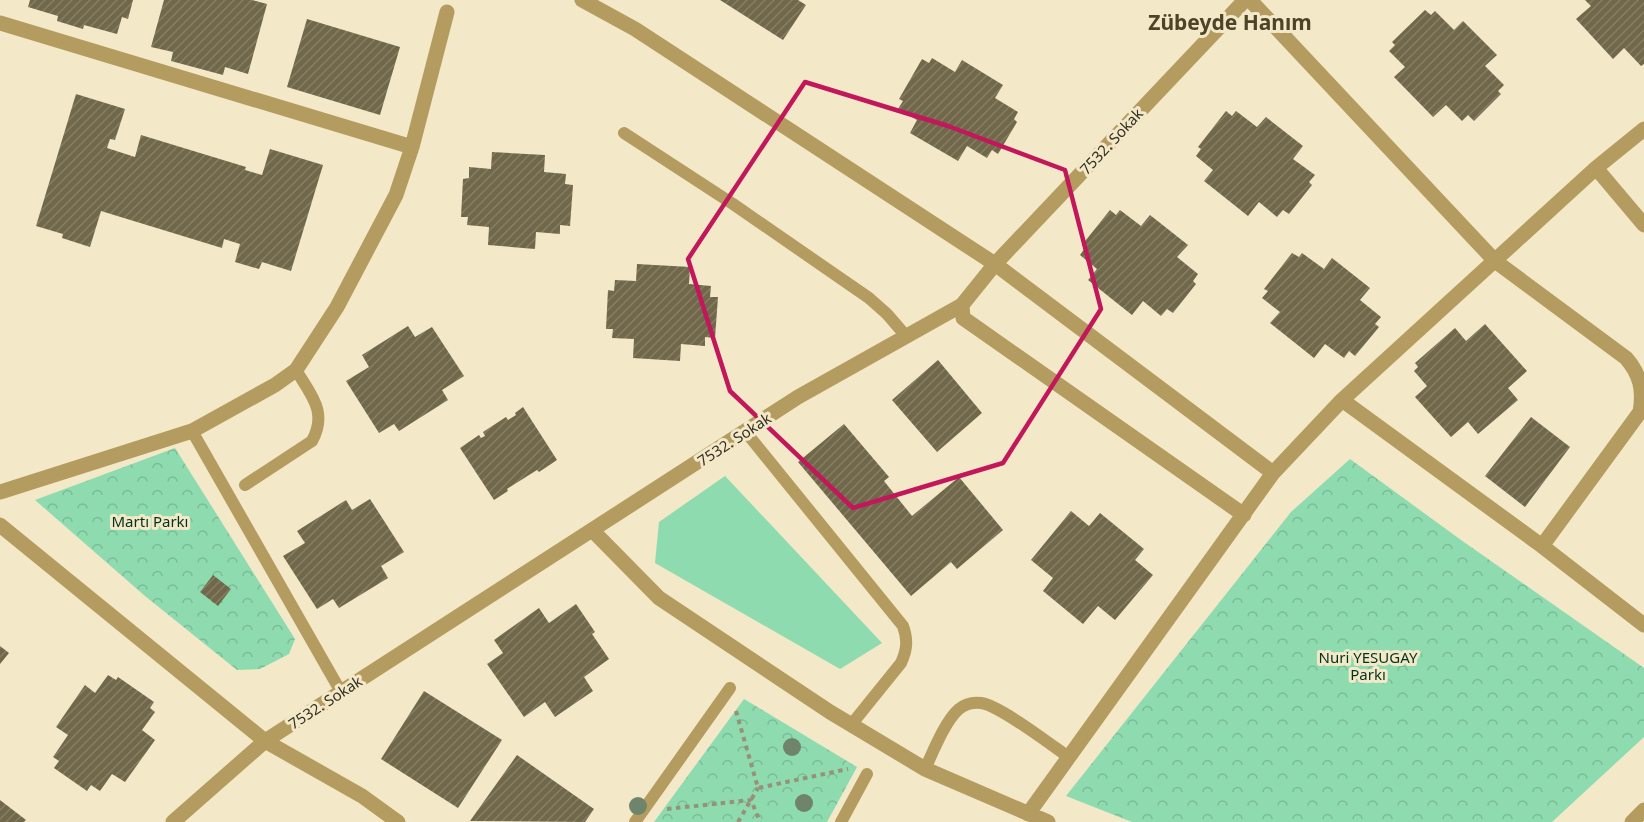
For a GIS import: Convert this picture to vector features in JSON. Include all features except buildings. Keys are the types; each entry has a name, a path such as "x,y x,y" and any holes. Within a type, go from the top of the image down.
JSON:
{"street":[{"path":"582,0 634,29 995,264 1273,473"},
{"name":"7532. Sokak","path":"173,822 265,741 798,397 962,305 995,264 1245,0"},
{"path":"1250,0 1495,261 1626,358 1634,367 1643,390 1640,412 1542,546"},
{"path":"0,492 192,431 296,370 337,307 396,195 412,147 447,12"},
{"path":"0,23 412,147"},
{"path":"1028,813 1273,473 1341,400 1596,168 1644,129"},
{"path":"1596,168 1644,225"},
{"path":"962,305 963,318 1244,515"},
{"path":"1341,400 1542,546 1644,625"},
{"path":"0,525 265,741 362,796 398,822"},
{"path":"592,530 659,598 850,724 925,770 1048,822"},
{"path":"1632,822 1644,810"}],"lane":[{"path":"624,133 733,204 869,298 906,336"},
{"path":"245,485 312,441 317,431 318,411 315,402 296,370"},
{"path":"192,431 341,692"},
{"path":"745,431 903,626 907,644 900,663 850,724"},
{"path":"639,817 730,688"},
{"path":"925,770 953,715 964,706 980,702 996,709 1067,756"},
{"path":"841,822 867,774"}],"path":[{"path":"730,688 758,789"},
{"path":"738,822 758,789 857,767 867,774"},
{"path":"639,817 751,800"},
{"path":"751,800 760,822"}],"highlighted area":[{"path":"805,82 948,126 1065,170 1101,309 1003,463 853,508 730,391 688,259"}],"green space":[{"name":"Martı Parkı","path":"175,448 295,639 289,654 260,669 237,670 145,596 35,500"},
{"name":"Nuri YESUGAY Parkı","path":"1350,459 1644,668 1644,737 1552,822 1132,822 1066,796 1291,512"},
{"path":"725,476 882,643 840,669 655,563 659,522"},
{"path":"744,699 857,767 827,822 654,822"}],"district":[{"name":"Zübeyde Hanım","path":"1230,22"}]}
